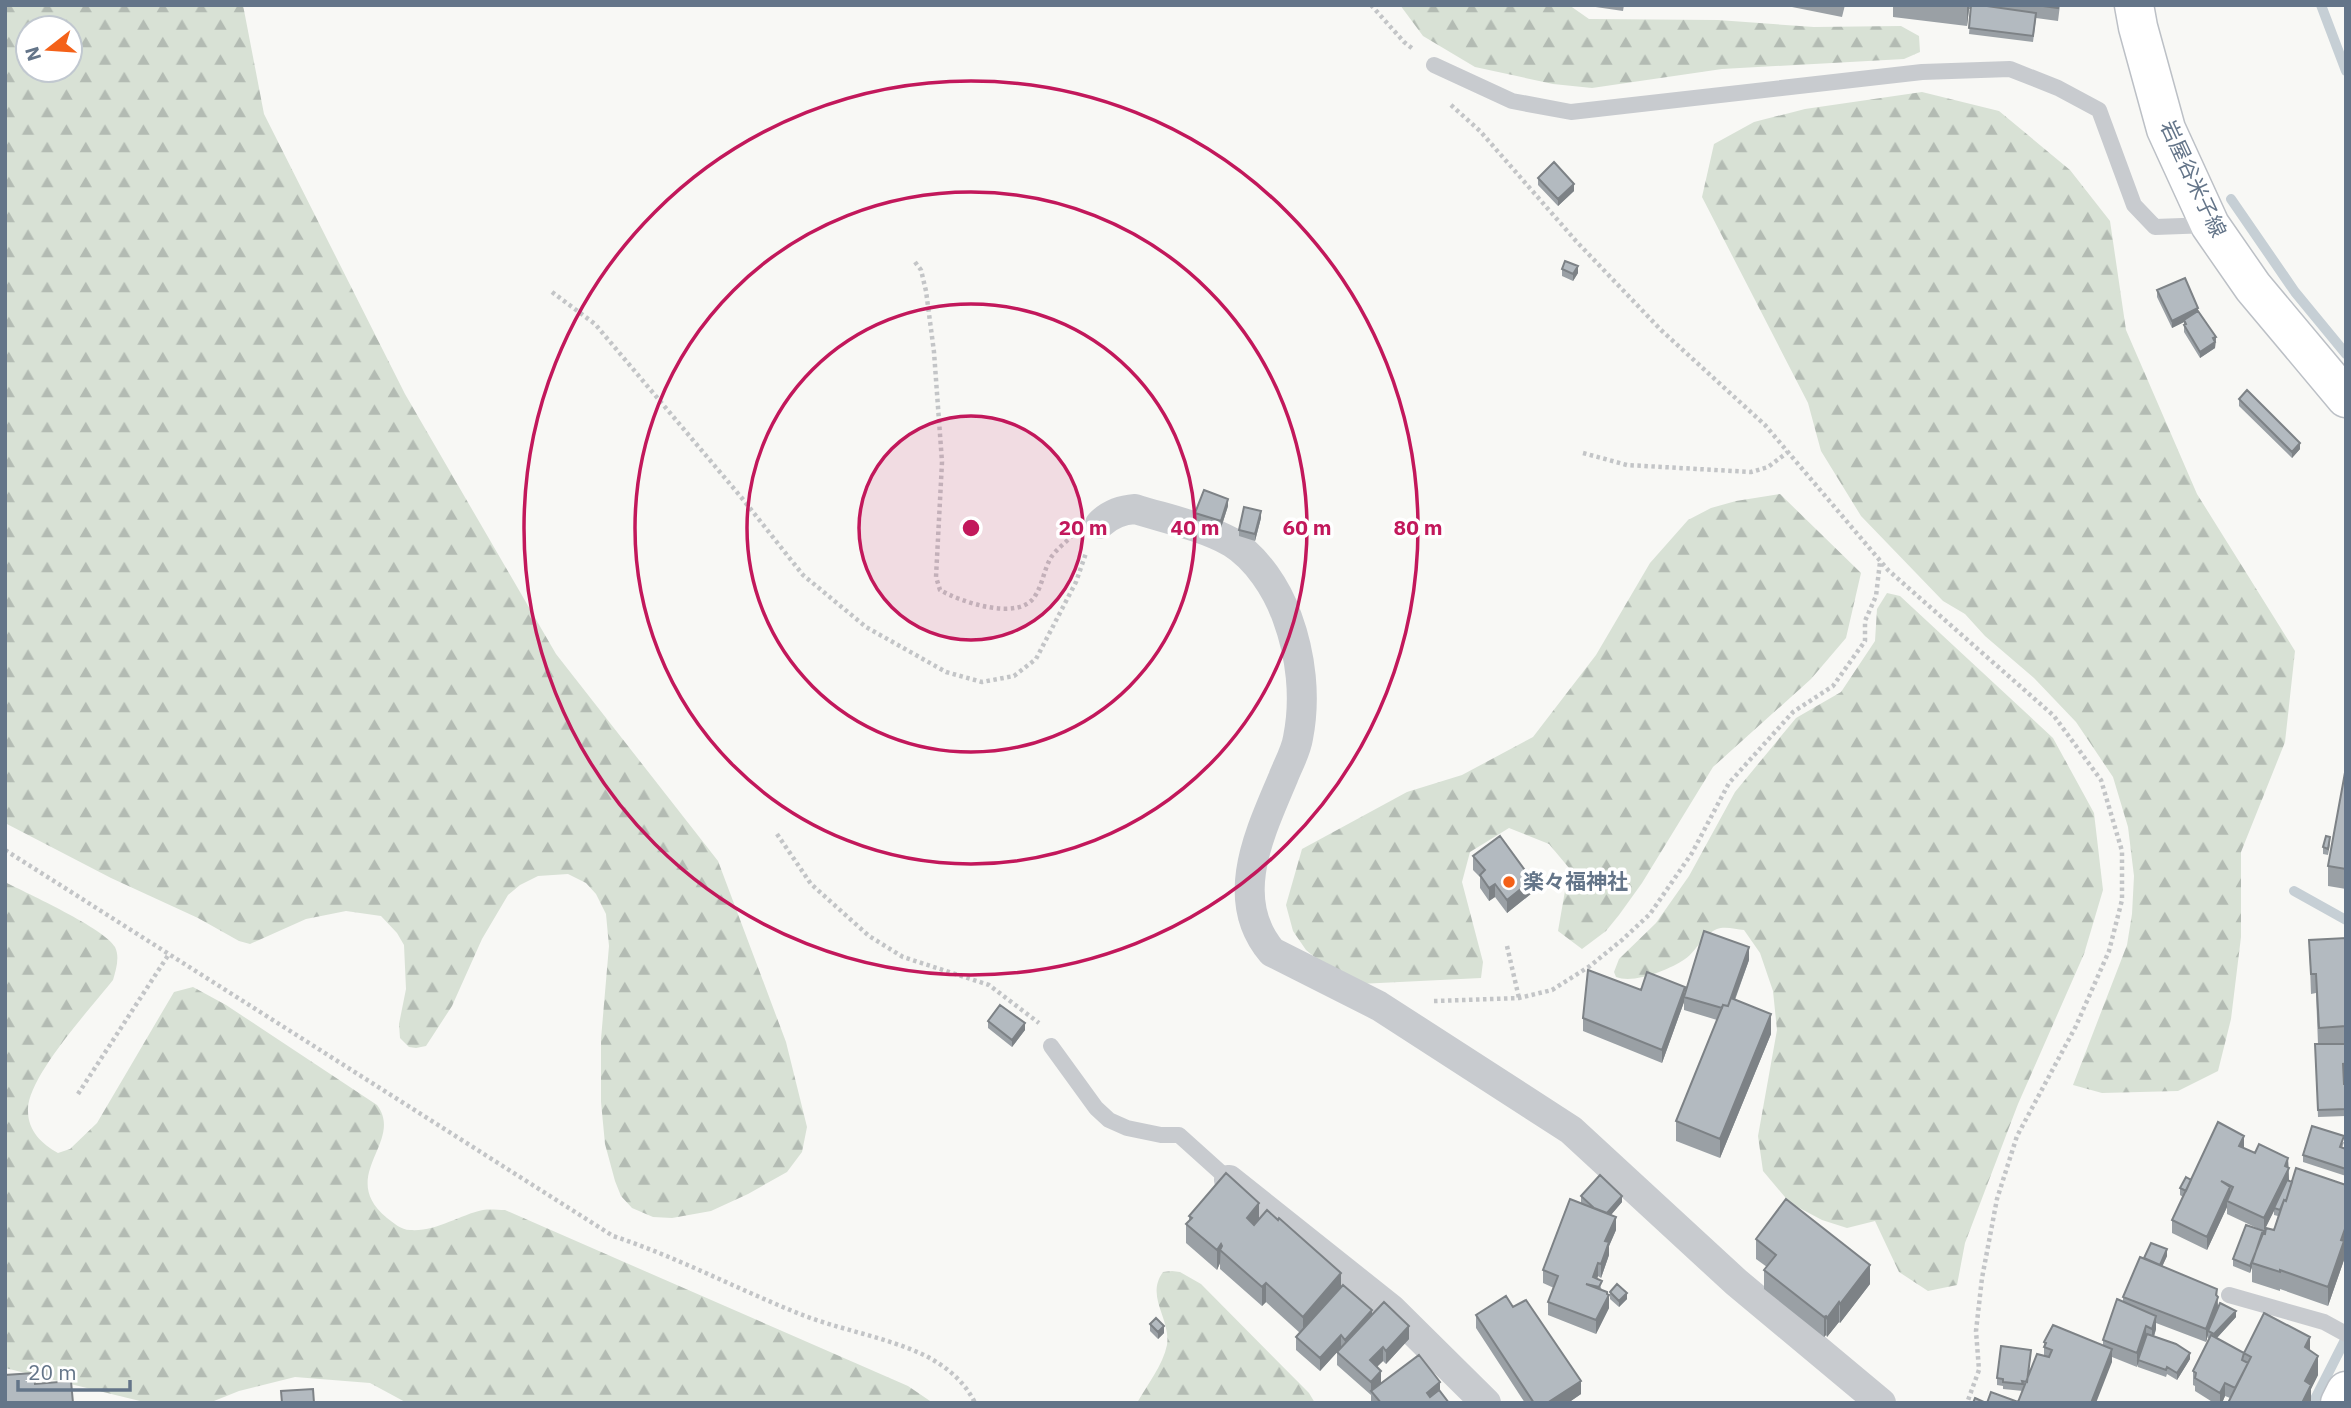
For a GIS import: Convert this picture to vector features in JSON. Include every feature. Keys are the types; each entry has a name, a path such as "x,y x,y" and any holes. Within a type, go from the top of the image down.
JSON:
{"main road":[{"name":"岩屋谷米子線","path":"2134,5 2166,129 2210,225 2253,287 2346,397"},
{"path":"2340,1403 2346,1391"}],"street":[{"path":"1100,524 1113,514 1135,509 1213,533 1249,555 1280,599 1292,630 1301,678 1301,720 1298,741 1257,840 1248,895 1252,918 1260,937 1272,952 1390,1014 1571,1130 1736,1282 1881,1403"},
{"path":"1229,1180 1391,1309 1486,1403"}],"lane":[{"path":"1434,65 1512,101 1571,112 1922,72 2010,69 2058,88 2099,110 2134,205 2155,227 2210,225"},
{"path":"1051,1046 1096,1108 1109,1120 1127,1128 1161,1135 1179,1135 1229,1180"},
{"path":"2229,1295 2324,1322 2343,1333"}],"path":[{"path":"1371,5 1404,42 1434,65 1432,81 1438,93 1480,131 1576,241 1652,320 1765,425 1881,561 2054,716 2101,780 2122,851 2122,900 2109,951 2076,1026 2017,1136 1997,1199 1982,1278 1976,1331 1979,1370 1967,1403"},
{"path":"915,262 921,270 926,291 937,393 942,462 936,577 940,590 950,596 995,609 1014,609 1028,605 1036,596 1052,557 1079,529 1100,524"},
{"path":"552,292 595,324 803,575 866,627 946,671 982,682 1014,676 1036,659 1076,582 1093,533 1100,524"},
{"path":"1583,453 1627,465 1751,472 1768,467 1787,452"},
{"path":"1390,1014 1433,1001 1519,999 1552,990 1590,966 1622,940 1650,914 1692,853 1729,783 1793,712 1833,686 1866,641 1865,621 1876,596 1881,561"},
{"path":"777,834 811,884 870,936 903,957 989,985 1024,1009 1042,1026"},
{"path":"5,850 613,1236 652,1249 802,1315 926,1356 959,1378 975,1403"},
{"path":"1507,946 1519,999"},
{"path":"78,1094 169,954"}],"green space":[{"path":"5,5 243,5 264,114 405,394 556,654 718,861 786,1042 807,1127 802,1152 787,1172 711,1211 672,1218 653,1217 632,1208 621,1196 605,1144 601,1102 601,1039 609,946 606,914 596,894 586,883 568,874 538,876 508,895 482,939 452,1006 426,1046 416,1048 409,1047 400,1038 399,1024 406,989 404,945 381,916 346,911 306,919 250,944 111,878 5,823"},
{"path":"1400,5 1569,5 1589,19 1718,20 1814,27 1901,26 1919,36 1920,52 1904,59 1722,69 1592,88 1553,84 1475,67 1423,36"},
{"path":"1922,92 1999,111 2070,170 2110,221 2126,330 2197,494 2295,651 2285,742 2241,852 2241,937 2231,1019 2218,1071 2178,1091 2102,1093 2073,1085 2127,945 2132,914 2134,876 2128,827 2113,777 2076,722 2034,678 1985,636 1965,614 1943,601 1861,516 1821,451 1808,403 1702,197 1714,144 1754,122 1805,109"},
{"path":"1780,494 1861,573 1846,638 1811,679 1713,767 1642,883 1606,931 1582,949 1558,931 1569,868 1549,844 1509,828 1470,852 1462,882 1483,962 1481,978 1359,984 1330,970 1306,950 1293,931 1286,905 1302,849 1407,792 1462,775 1533,737 1596,655 1650,563 1688,520 1711,508"},
{"path":"1887,593 1900,596 2053,738 2094,813 2103,890 2084,954 2018,1104 1965,1243 1957,1285 1928,1291 1899,1272 1875,1221 1847,1228 1822,1220 1790,1203 1763,1171 1758,1136 1777,1030 1773,991 1760,953 1744,930 1717,929 1707,935 1685,959 1651,975 1623,979 1616,977 1614,972 1619,959 1656,923 1689,876 1735,792 1796,718 1841,692 1875,641 1877,609"},
{"path":"5,882 81,921 108,939 115,947 117,955 113,980 48,1062 30,1097 28,1111 33,1131 41,1141 58,1153 70,1149 97,1123 174,992 193,987 226,1005 377,1105 383,1119 383,1132 369,1174 368,1188 373,1203 401,1228 420,1230 474,1212 505,1210 908,1386 933,1403 407,1403 370,1383 295,1377 239,1391 209,1403 140,1401 5,1368"},
{"path":"1163,1272 1180,1272 1201,1284 1309,1393 1315,1403 1137,1403 1158,1367 1167,1345 1166,1326 1157,1299 1157,1290"}],"building":[{"path":"1971,5 2036,13 2033,36 1969,28"},
{"path":"2036,5 2058,5 2058,8"},
{"path":"1554,162 1574,184 1558,199 1538,178"},
{"path":"1565,261 1578,266 1573,274 1562,269"},
{"path":"2185,278 2198,308 2172,321 2157,290"},
{"path":"2198,311 2216,337 2213,338 2215,342 2200,352 2184,325 2184,320"},
{"path":"2247,390 2300,443 2292,452 2239,399"},
{"path":"1204,490 1228,499 1221,521 1195,513"},
{"path":"1244,507 1261,511 1255,534 1239,530"},
{"path":"2346,767 2346,869 2328,866"},
{"path":"1500,836 1532,880 1507,900 1495,884 1489,888 1480,875 1485,870 1473,856"},
{"path":"2326,836 2330,837 2328,849 2323,847"},
{"path":"1704,931 1749,947 1728,1006 1723,1005 1722,1008 1684,997"},
{"path":"2346,938 2346,1026 2319,1028 2316,974 2311,974 2309,940"},
{"path":"1588,970 1641,990 1647,972 1685,987 1662,1050 1583,1018"},
{"path":"1731,998 1771,1014 1720,1139 1676,1121 1723,1005 1728,1006"},
{"path":"1000,1005 1025,1023 1012,1040 988,1021"},
{"path":"2315,1044 2346,1044 2346,1082 2343,1063 2346,1109 2318,1110"},
{"path":"2218,1122 2244,1136 2239,1146 2255,1153 2259,1144 2288,1158 2285,1166 2289,1168 2264,1218 2227,1201 2233,1187 2221,1181 2230,1187 2207,1237 2172,1220"},
{"path":"2312,1126 2344,1136 2340,1147 2346,1149 2346,1169 2303,1155"},
{"path":"2296,1168 2346,1185 2346,1226 2341,1240 2344,1241 2328,1287 2252,1263 2262,1233 2265,1234 2266,1228 2274,1230"},
{"path":"1226,1173 1259,1203 1247,1218 1254,1225 1267,1210 1341,1273 1303,1317 1266,1283 1262,1287 1220,1250 1221,1244 1217,1250 1186,1224 1192,1218 1189,1216"},
{"path":"1600,1175 1622,1196 1607,1213 1594,1208 1581,1196"},
{"path":"2186,1177 2191,1180 2186,1191 2180,1188"},
{"path":"2287,1180 2292,1182 2286,1201 2284,1200 2280,1210 2274,1208"},
{"path":"1570,1199 1616,1217 1605,1241 1609,1242 1601,1264 1598,1263 1593,1277 1602,1281 1599,1287 1586,1284 1609,1295 1596,1320 1548,1302 1558,1276 1543,1270"},
{"path":"1786,1199 1870,1265 1827,1318 1764,1270 1776,1255 1756,1239"},
{"path":"2246,1225 2264,1231 2250,1266 2233,1259"},
{"path":"2151,1243 2167,1249 2160,1265 2144,1258"},
{"path":"2140,1257 2217,1289 2218,1297 2206,1329 2123,1297"},
{"path":"1617,1284 1627,1293 1619,1301 1610,1292"},
{"path":"1343,1285 1372,1310 1345,1340 1341,1335 1320,1358 1296,1337"},
{"path":"1506,1296 1513,1307 1526,1300 1581,1381 1547,1403 1534,1403 1476,1315"},
{"path":"2117,1299 2156,1316 2152,1329 2146,1326 2137,1353 2103,1340"},
{"path":"1384,1302 1409,1326 1386,1351 1383,1347 1370,1360 1381,1371 1371,1382 1337,1352"},
{"path":"2220,1303 2236,1311 2214,1334 2208,1331"},
{"path":"2264,1313 2310,1337 2305,1347 2318,1356 2305,1381 2311,1385 2302,1403 2228,1403 2251,1357 2244,1353"},
{"path":"1156,1318 1164,1326 1158,1332 1150,1324"},
{"path":"2053,1325 2112,1349 2091,1403 1987,1403 1991,1392 2018,1402 2037,1354 2049,1357 2052,1350 2044,1347 2044,1342"},
{"path":"2147,1334 2176,1344 2190,1353 2177,1373 2167,1367 2166,1370 2138,1360"},
{"path":"2211,1335 2244,1353 2242,1360 2248,1363 2235,1388 2225,1383 2220,1393 2195,1378 2196,1373 2193,1371"},
{"path":"2001,1346 2031,1350 2027,1382 2003,1382 2003,1379 1997,1378"},
{"path":"1419,1355 1440,1382 1427,1393 1430,1397 1439,1390 1449,1403 1381,1403 1371,1391"},
{"path":"34,1373 35,1384 71,1381 73,1403 5,1403 5,1375"},
{"path":"313,1389 314,1403 282,1403 281,1391"},
{"path":"1975,1398 1986,1403 1973,1403"}],"waterway":[{"path":"2321,5 2346,71"},
{"path":"2231,199 2295,292 2346,354"},
{"path":"2294,891 2346,920"},
{"path":"2315,1399 2346,1338"}],"place":[{"name":"楽々福神社","path":"1509,882"}]}
